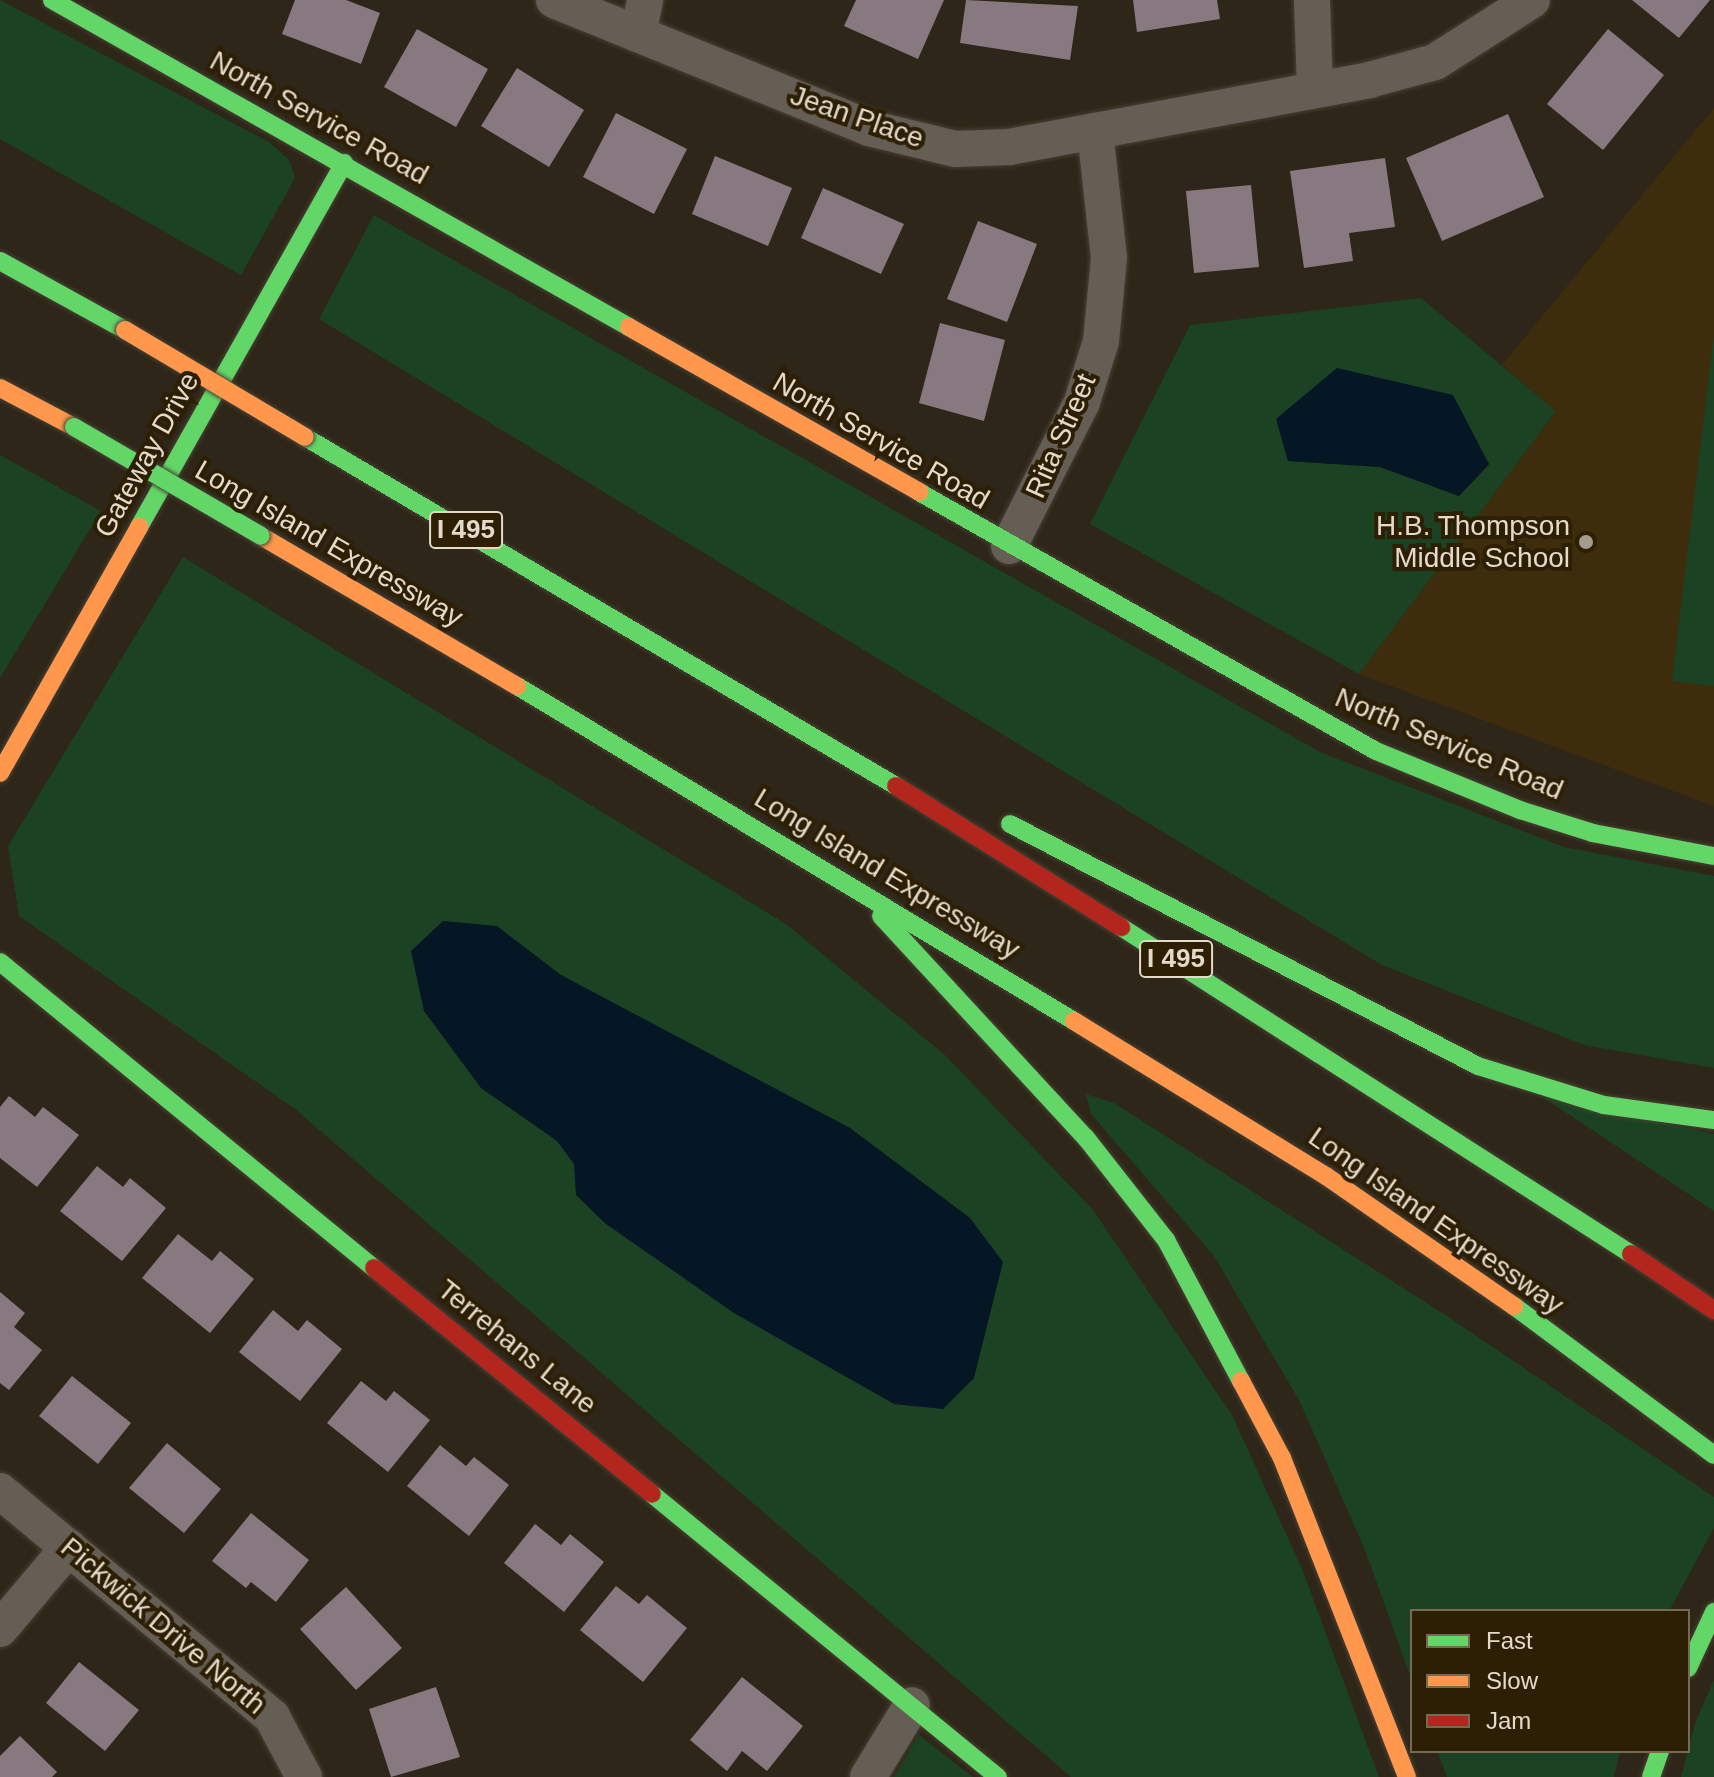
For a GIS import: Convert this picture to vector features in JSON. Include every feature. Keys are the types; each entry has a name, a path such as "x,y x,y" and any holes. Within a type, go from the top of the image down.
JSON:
{"main road":[{"name":"North Service Road","path":"52,0 344,163 1009,546 1376,751 1520,810 1593,833 1714,856"},
{"name":"Gateway Drive","path":"0,773 344,163"},
{"name":"I 495","path":"0,261 125,330 627,624 1247,1003 1714,1310"},
{"name":"Long Island Expressway","path":"0,388 74,427 853,884 1445,1254 1714,1455"},
{"path":"627,624 920,777"},
{"path":"989,813 1478,1066 1604,1105 1714,1120"},
{"path":"853,884 949,996 1086,1138 1166,1240 1282,1458 1407,1777"},
{"name":"Terrehans Lane","path":"0,962 998,1777"},
{"path":"1690,1664 1714,1612"},
{"path":"1651,1777 1659,1753"}],"street":[{"name":"Jean Place","path":"554,0 642,17 869,128 955,149 1009,147 1315,90 1435,62 1532,0"},
{"path":"1312,0 1315,90"},
{"name":"Rita Street","path":"1009,546 1082,402 1101,341 1109,258 1095,131"},
{"name":"Pickwick Drive North","path":"0,1491 272,1717 304,1777"},
{"path":"0,1629 69,1547"},
{"path":"868,1777 912,1705"}],"shaded area":[{"name":"H.B. Thompson Middle School","path":"1714,108 1714,806 1359,674 1556,411 1502,365"}],"green space":[{"path":"0,0 269,142 289,160 295,178 241,275 0,139"},
{"path":"374,215 1320,752 1564,847 1714,876 1714,1068 1584,1045 1382,965 319,319"},
{"path":"1421,298 1556,411 1359,674 1090,524 1190,325","holes":["1288,461 1489,465 1459,496 1380,467"]},
{"path":"1714,334 1714,686 1672,681"},
{"path":"0,455 101,511 0,678"},
{"path":"183,557 786,924 945,1055 1093,1210 1232,1415 1302,1569 1379,1777 1071,1777 295,1109 19,916 8,846"},
{"path":"1086,1094 1114,1103 1447,1316 1714,1497 1714,1528 1670,1609 1410,1609 1410,1675 1365,1550 1300,1402 1214,1256 1091,1114"},
{"path":"1541,1096 1714,1134 1714,1211"},
{"path":"1714,1680 1714,1777 1681,1777 1687,1753 1690,1753 1695,1723"},
{"path":"919,1735 973,1777 894,1777"},
{"path":"1438,1753 1620,1753 1614,1777 1447,1777"}],"water":[{"path":"1337,368 1453,395 1489,464 1459,496 1380,467 1288,461 1276,419"},
{"path":"443,921 497,926 561,975 850,1128 970,1218 1003,1262 974,1378 943,1409 894,1404 734,1313 606,1224 576,1195 574,1164 557,1141 481,1088 424,1011 411,951"}],"building":[{"path":"295,0 346,0 380,13 361,64 282,34"},
{"path":"856,0 944,0 918,59 844,26"},
{"path":"966,0 1078,6 1070,60 960,43"},
{"path":"1133,0 1217,0 1220,19 1137,32"},
{"path":"1632,0 1710,0 1679,38"},
{"path":"417,29 488,69 456,127 384,87"},
{"path":"1608,29 1664,75 1603,150 1547,104"},
{"path":"517,68 584,110 549,167 481,126"},
{"path":"616,113 687,149 654,214 583,177"},
{"path":"1508,114 1544,197 1442,241 1406,158"},
{"path":"715,156 792,188 768,246 692,214"},
{"path":"1385,158 1395,227 1349,233 1353,261 1304,268 1290,171"},
{"path":"1251,185 1259,267 1194,273 1186,191"},
{"path":"823,188 904,224 881,274 801,238"},
{"path":"978,221 1037,244 1007,322 947,299"},
{"path":"940,323 1005,340 984,421 919,403"},
{"path":"9,1096 35,1117 43,1107 79,1135 37,1187 0,1158 0,1107"},
{"path":"97,1166 123,1187 130,1178 166,1208 122,1261 60,1211"},
{"path":"178,1234 212,1261 220,1251 254,1279 210,1333 142,1278"},
{"path":"0,1292 25,1313 14,1327 42,1350 9,1390 0,1383"},
{"path":"273,1310 298,1331 307,1320 342,1349 300,1401 239,1352"},
{"path":"72,1376 131,1423 98,1464 39,1416"},
{"path":"361,1381 386,1401 394,1391 430,1420 388,1472 327,1423"},
{"path":"167,1443 221,1489 184,1533 129,1488"},
{"path":"440,1445 466,1466 474,1457 509,1485 469,1536 407,1486"},
{"path":"251,1513 309,1560 276,1602 251,1582 246,1588 212,1561"},
{"path":"535,1524 561,1545 570,1534 604,1562 564,1612 504,1563"},
{"path":"616,1586 639,1604 647,1595 687,1628 643,1682 580,1630"},
{"path":"346,1587 402,1648 356,1690 300,1629"},
{"path":"79,1662 139,1710 105,1751 46,1703"},
{"path":"742,1677 803,1726 767,1771 742,1751 727,1771 690,1740"},
{"path":"436,1687 460,1757 391,1777 369,1709"},
{"path":"20,1736 57,1772 52,1777 0,1777 0,1756"}],"traffic: fast":[{"path":"52,0 629,327"},
{"path":"139,527 344,163"},
{"path":"0,261 125,330"},
{"path":"74,427 261,536"},
{"path":"305,437 896,786"},
{"path":"919,492 1376,751 1520,810 1593,833 1714,856"},
{"path":"517,686 1074,1021"},
{"path":"1010,824 1478,1066 1604,1105 1714,1120"},
{"path":"881,916 1086,1138 1166,1240 1241,1381"},
{"path":"1121,927 1631,1254"},
{"path":"0,962 374,1268"},
{"path":"1514,1306 1714,1455"},
{"path":"652,1494 998,1777"},
{"path":"1690,1664 1714,1612"},
{"path":"1651,1777 1659,1753"}],"traffic: slow":[{"path":"629,327 919,492"},
{"path":"125,330 305,437"},
{"path":"0,388 74,427"},
{"path":"0,773 139,527"},
{"path":"261,536 517,686"},
{"path":"1074,1021 1326,1176 1514,1306"},
{"path":"1241,1381 1282,1458 1407,1777"}],"traffic: jam":[{"path":"896,786 1121,927"},
{"path":"1631,1254 1714,1310"},
{"path":"374,1268 652,1494"}],"place":[{"name":"H.B. Thompson Middle School","path":"1586,542"}]}
